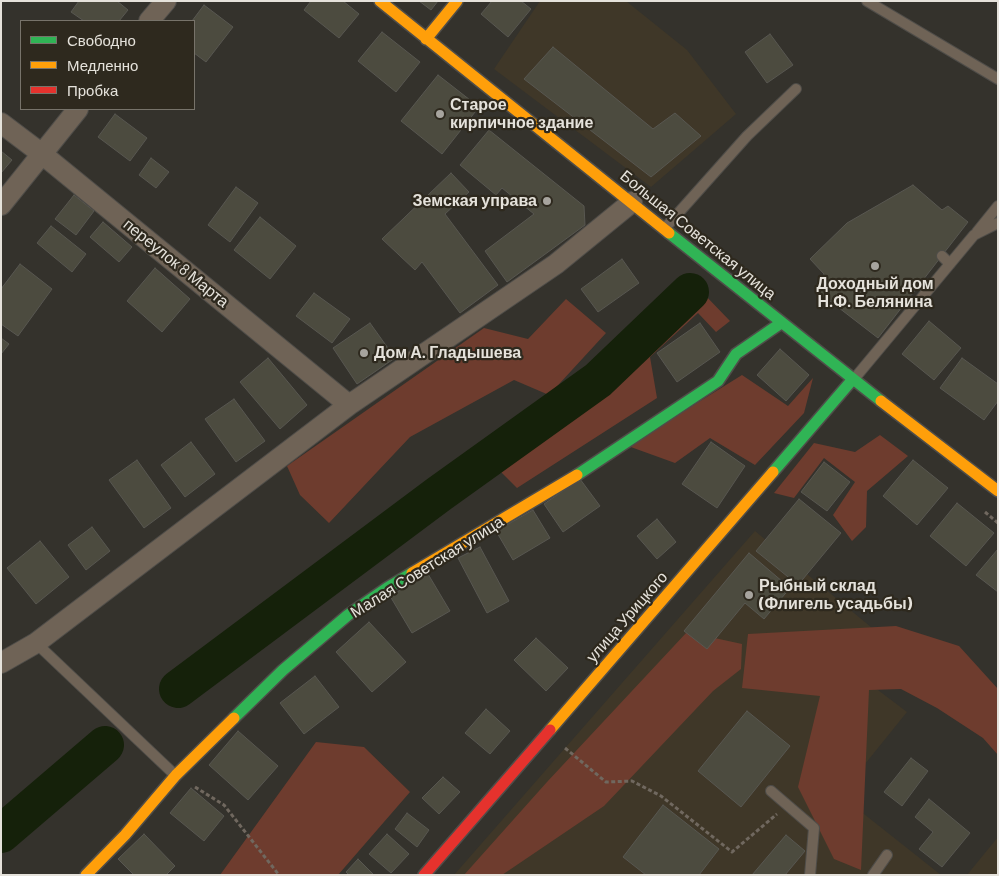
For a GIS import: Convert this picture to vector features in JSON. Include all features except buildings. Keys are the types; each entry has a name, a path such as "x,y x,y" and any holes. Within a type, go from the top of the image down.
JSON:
{"main road":[{"name":"Большая Советская улица","path":"380,1 781,323 998,491"},
{"path":"426,39 457,1"},
{"name":"Малая Советская улица","path":"86,875 125,835 176,775 283,670 348,615 387,588 565,483 718,382 736,354 781,323"},
{"name":"улица Урицкого","path":"424,875 853,379"}],"street":[{"path":"151,20 166,1"},
{"path":"1,205 77,110"},
{"name":"переулок 8 Марта","path":"1,123 42,154 349,405"},
{"path":"1,663 36,643 349,405 556,264 632,202"}],"lane":[{"path":"867,1 998,79"},
{"path":"665,229 747,136 796,89"},
{"path":"853,379 998,206"},
{"path":"974,235 998,223"},
{"path":"942,256 950,264"},
{"path":"36,643 176,775"},
{"path":"770,791 814,828 810,875"},
{"path":"873,875 887,855"}],"path":[{"path":"559,743 606,782 632,781 661,796 732,852 787,805"},
{"path":"176,775 224,805 279,875"}],"shaded area":[{"path":"540,1 626,1 687,50 736,114 651,187 494,69"},
{"path":"703,293 730,321 716,332 698,313 650,357 657,398 517,488 494,465 621,369 685,305"},
{"path":"566,299 606,333 549,395 514,380 410,437 329,523 300,495 287,466 484,328 528,339"},
{"path":"742,375 788,406 813,378 804,413 755,465 710,438 675,463 628,446"},
{"path":"880,435 908,456 867,491 866,527 852,541 833,515 855,482 824,458 794,498 774,493 814,443 855,452"},
{"path":"755,531 901,652 874,687 907,712 840,795 941,875 454,875"},
{"path":"896,626 959,646 998,689 998,755 983,738 937,708 901,689 869,690 861,870 834,859 798,787 820,696 742,688 748,634"},
{"path":"687,632 742,644 741,669 713,691 604,806 502,875 464,875 547,782"},
{"path":"316,742 364,747 410,792 338,875 220,875"},
{"path":"998,837 998,875 967,875"}],"waterway":[{"path":"178,689 439,494 598,380 690,292"},
{"path":"1,834 105,745"}],"traffic: fast":[{"path":"669,233 881,401"},
{"path":"577,475 718,381 736,354 781,323"},
{"path":"773,472 853,379"},
{"path":"234,718 283,670 348,615 412,573"}],"traffic: slow":[{"path":"380,1 669,233"},
{"path":"426,39 457,1"},
{"path":"881,401 998,491"},
{"path":"550,730 773,472"},
{"path":"412,573 577,475"},
{"path":"86,875 125,835 176,775 234,718"}],"traffic: jam":[{"path":"424,875 550,730"}],"place":[{"name":"Старое кирпичное здание","path":"440,114"},
{"name":"Земская управа","path":"547,201"},
{"name":"Доходный дом Н.Ф. Белянина","path":"875,266"},
{"name":"Дом А. Гладышева","path":"364,353"},
{"name":"Рыбный склад (Флигель усадьбы)","path":"749,595"}]}
